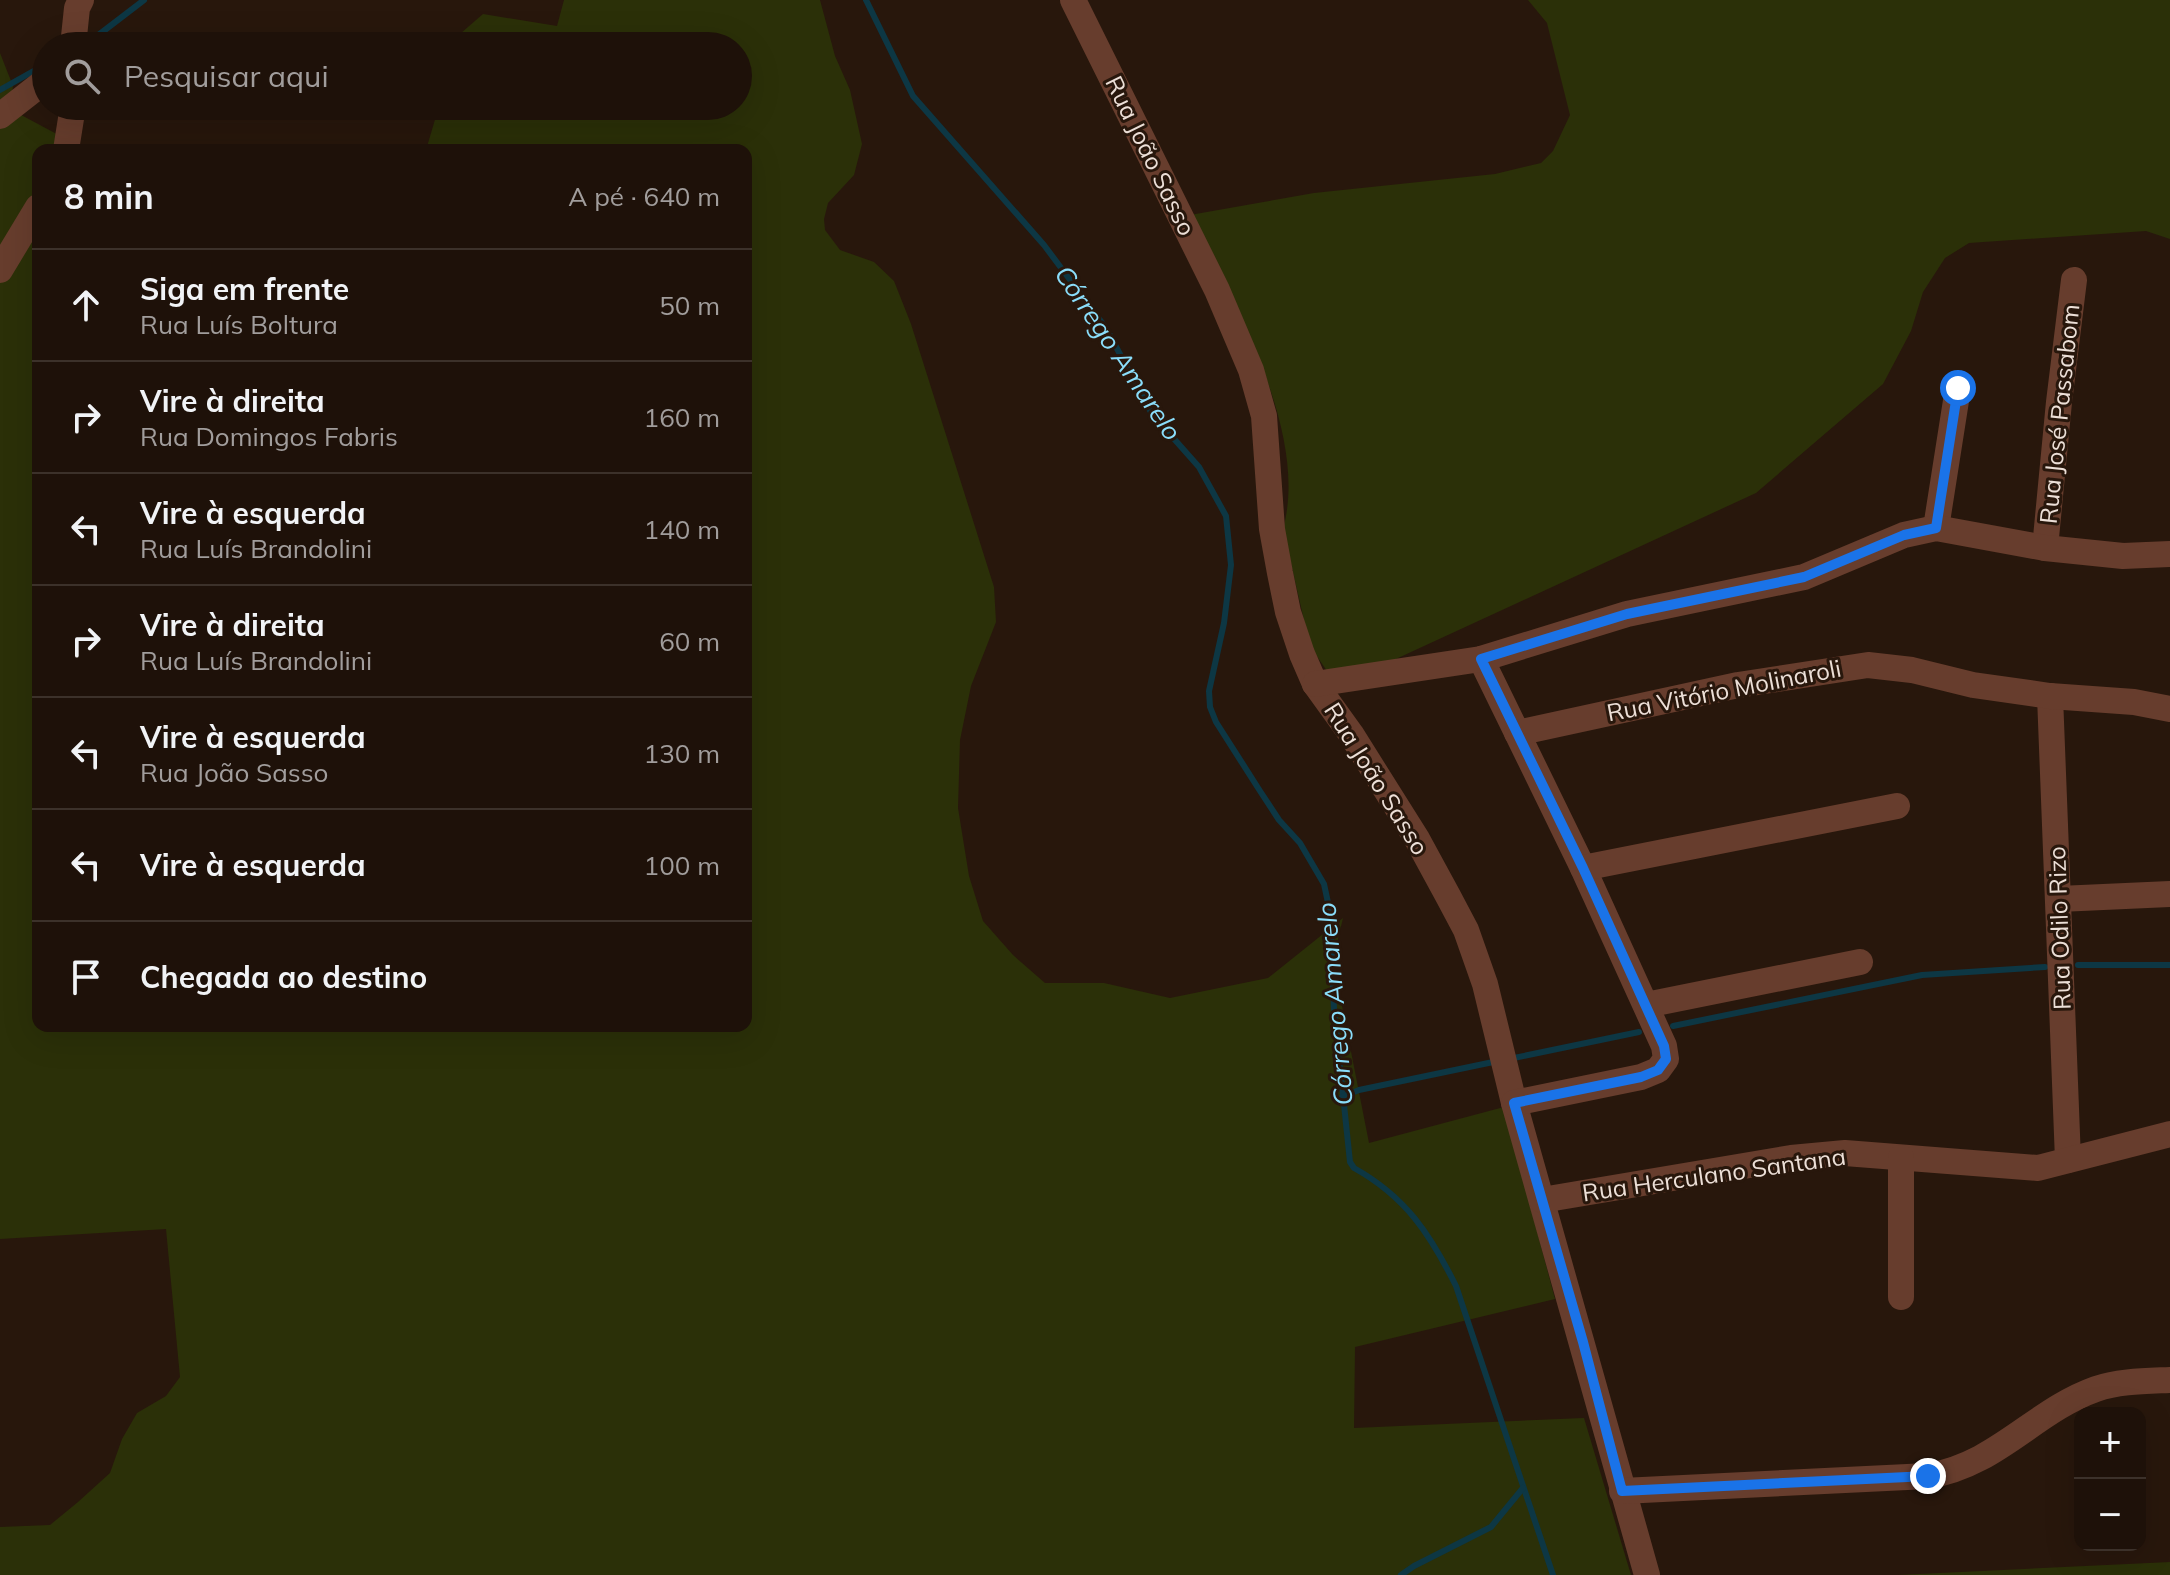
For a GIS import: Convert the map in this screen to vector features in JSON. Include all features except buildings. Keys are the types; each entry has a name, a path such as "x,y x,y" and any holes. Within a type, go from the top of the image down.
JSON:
{"street":[{"path":"74,32 81,0"},
{"name":"Rua João Sasso","path":"1073,0 1217,290 1251,370 1264,416 1272,529 1288,612 1302,654 1315,684 1409,826 1466,930 1485,984 1514,1103 1647,1575"},
{"path":"0,116 32,91"},
{"path":"67,144 71,120"},
{"path":"0,270 32,217"},
{"name":"Rua José Passabom","path":"2045,548 2074,280"},
{"path":"1936,528 1958,388"},
{"path":"1315,684 1481,659 1627,614 1804,577 1904,535 1936,528 2045,548 2123,556 2170,554"},
{"path":"1481,659 1583,868 1664,1046 1666,1059 1658,1070 1641,1077 1514,1103"},
{"name":"Rua Vitório Molinaroli","path":"1517,733 1738,685 1868,665 1912,670 1973,685 2050,696 2134,702 2170,709"},
{"name":"Rua Odilo Rizo","path":"2050,696 2068,1160"},
{"path":"1583,868 1897,806"},
{"path":"2059,899 2170,894"},
{"path":"1646,1005 1860,962"},
{"name":"Rua Herculano Santana","path":"1542,1200 1791,1158 1845,1153 2038,1168 2170,1134"},
{"path":"1901,1158 1901,1297"},
{"path":"1622,1491 1928,1476 1953,1472 1980,1460 2075,1398 2099,1387 2170,1380"}],"green space":[{"path":"564,0 820,0 835,56 850,90 862,144 854,175 828,203 825,230 840,250 874,262 894,281 911,324 994,587 996,622 971,686 960,740 958,808 969,876 983,921 1013,955 1045,983 1104,983 1170,998 1268,978 1343,918 1333,960 1369,1143 1504,1107 1555,1299 1355,1347 1354,1428 1584,1418 1631,1575 0,1575 0,1527 50,1525 78,1502 110,1473 122,1439 137,1413 166,1396 180,1377 166,1229 0,1239 0,53 13,86 10,109 71,144 32,144 32,1032 752,1032 752,144 428,144 435,120 752,120 752,32 462,32 483,14 557,26"},
{"path":"1528,0 2170,0 2170,239 2146,231 1969,243 1945,258 1923,292 1911,331 1883,384 1756,493 1372,670 1329,674 1310,646 1283,529 1288,491 1286,451 1277,410 1245,326 1190,215 1314,193 1495,174 1541,163 1553,151 1570,115 1547,23"},
{"path":"2170,1562 2170,1575 1898,1575"}],"waterway":[{"path":"102,32 144,0"},
{"name":"Córrego Amarelo","path":"866,0 913,96 1044,245 1106,328 1152,414 1199,467 1226,516 1231,565 1224,623 1209,691 1210,707 1216,722 1260,791 1279,820 1300,843 1324,884 1330,912 1334,1009 1350,1162 1388,1191 1415,1218 1456,1286 1553,1575"},
{"path":"0,90 32,72"},
{"path":"2078,965 2170,965"},
{"path":"1673,1026 1922,975 2045,967"},
{"path":"1509,1059 1639,1032"},
{"path":"1342,1097 1359,1090 1498,1061"},
{"path":"1401,1575 1491,1527 1523,1488"}],"route":[{"path":"1928,1476 1622,1491 1514,1103 1641,1077 1658,1070 1666,1059 1664,1046 1583,868 1481,659 1627,614 1804,577 1904,535 1936,528 1958,388"}]}
